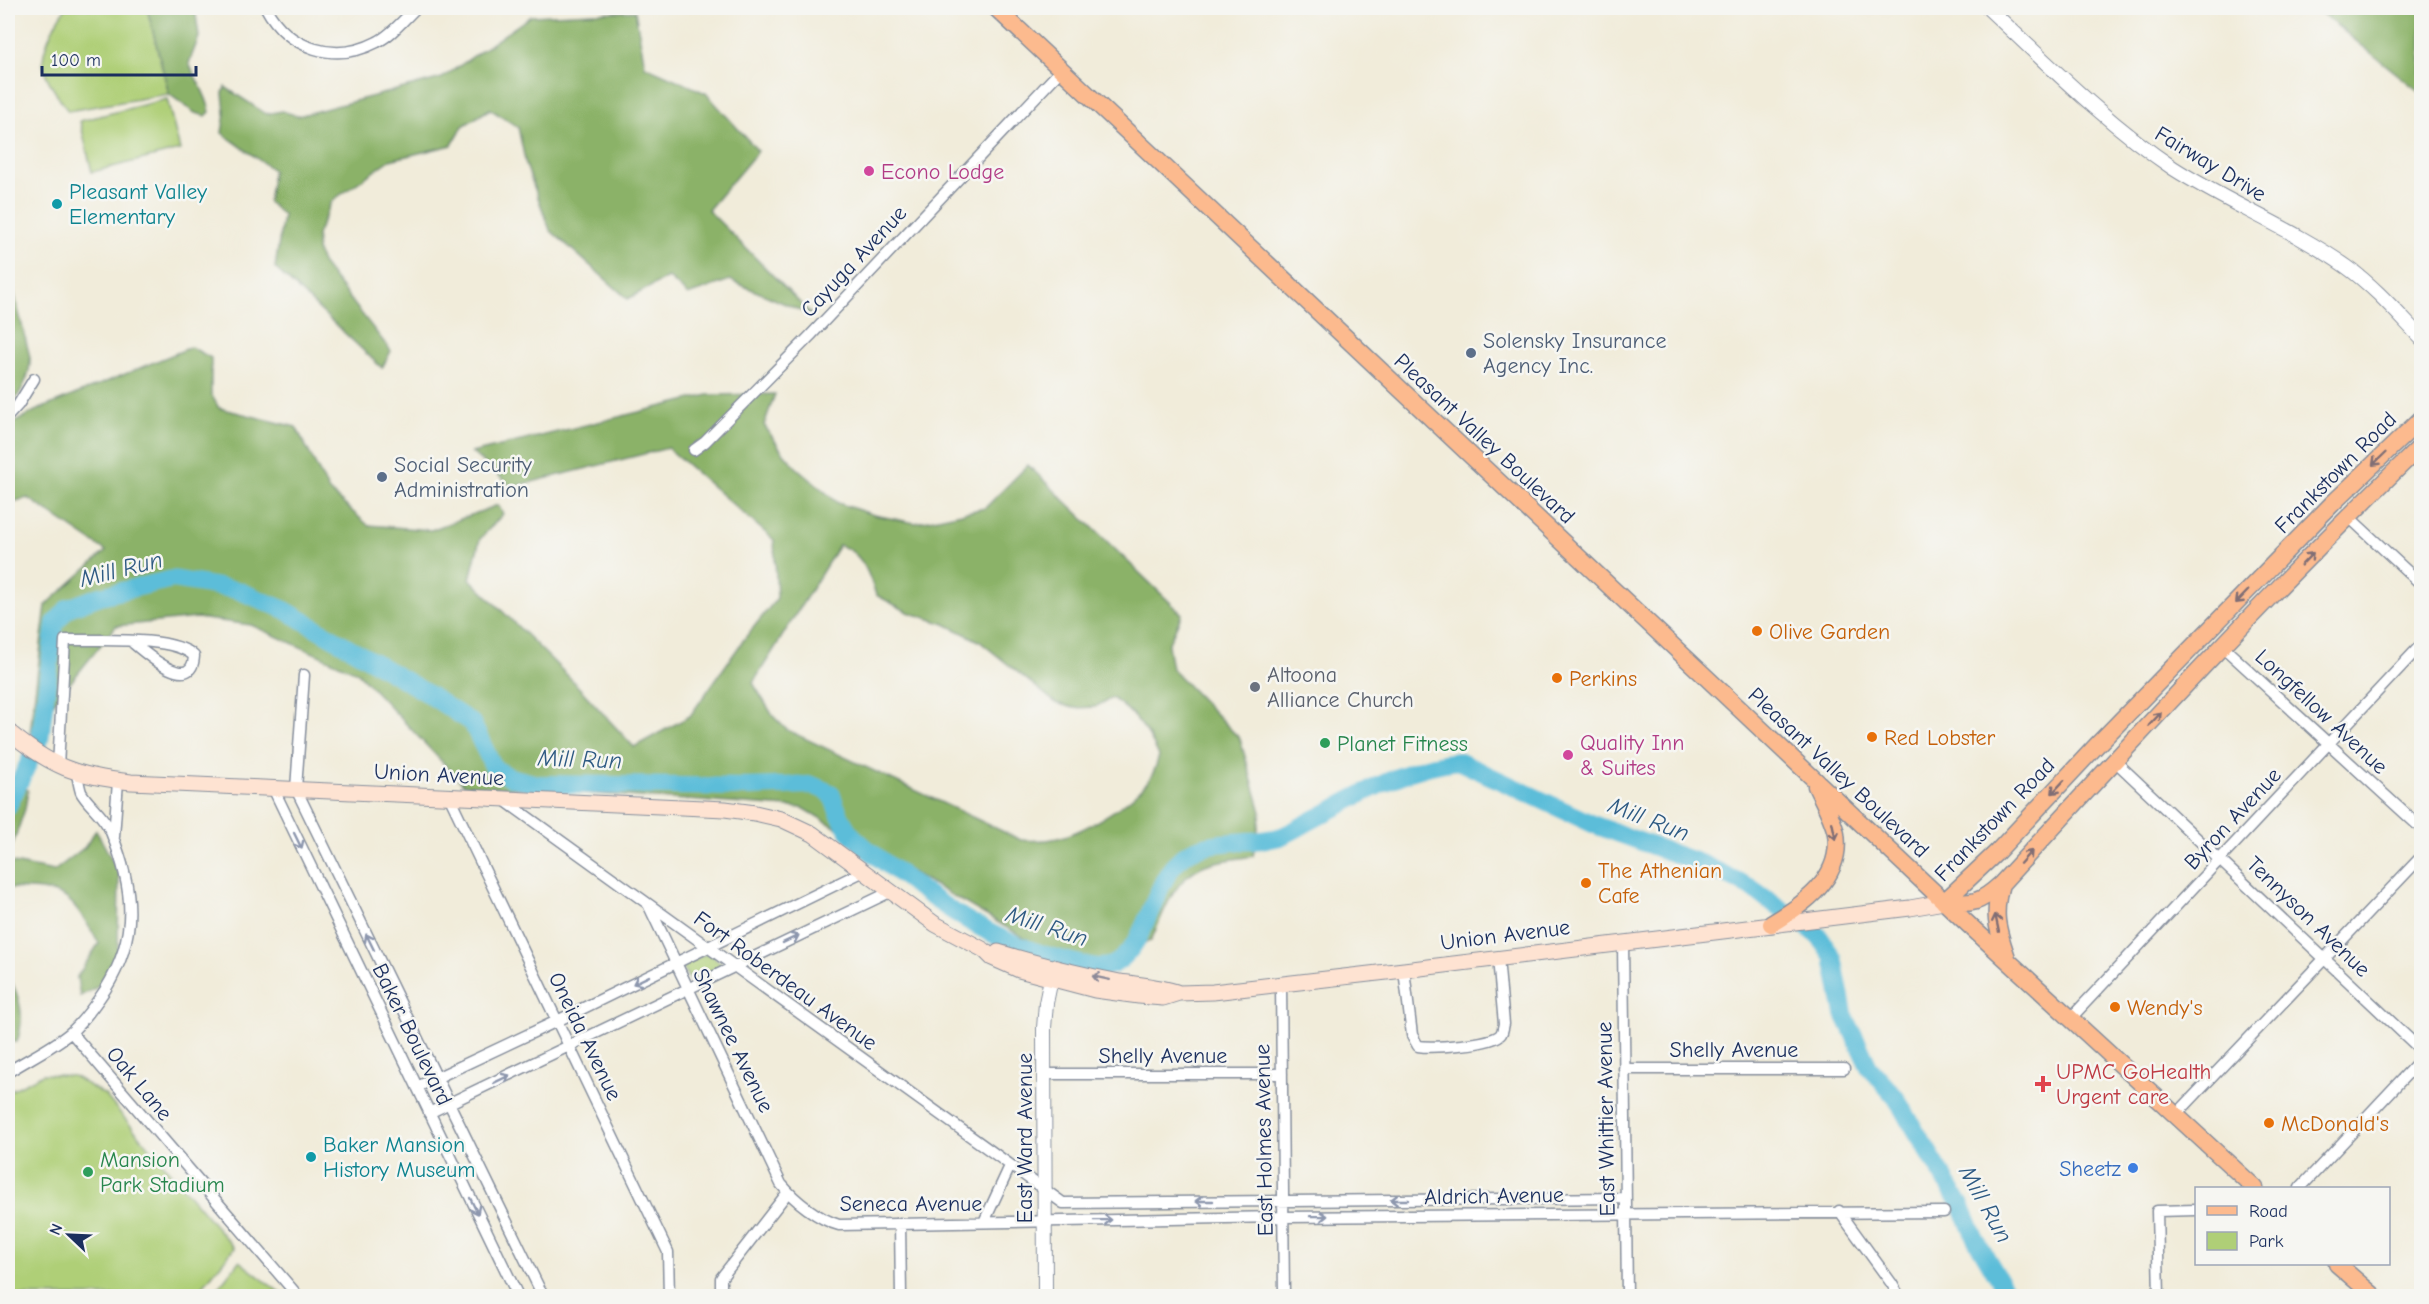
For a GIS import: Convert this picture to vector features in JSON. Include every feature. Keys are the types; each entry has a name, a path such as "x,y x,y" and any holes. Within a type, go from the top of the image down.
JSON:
{"main road":[{"name":"Pleasant Valley Boulevard","path":"996,8 1944,902 2254,1187"},
{"name":"Frankstown Road","path":"1944,902 1997,852 2098,744 2333,503 2421,418"},
{"name":"Frankstown Road","path":"1944,902 1969,904 1977,902 1986,898 2001,885 2222,646 2348,516 2421,445"},
{"path":"2208,633 2222,646"},
{"name":"Union Avenue","path":"8,734 58,766 77,774 118,781 725,809 755,813 781,819 813,834 935,924 984,950 995,951 1052,974 1163,987 1179,993 1213,992 1404,970 1944,902"},
{"path":"2098,744 2115,761"},
{"path":"1778,922 1820,888 1834,860 1836,834 1812,777"},
{"path":"2001,885 1996,918 2008,961"},
{"path":"2339,1265 2374,1296"}],"street":[{"path":"266,8 274,21 296,42 310,48 340,53 355,51 380,41 416,8"},
{"name":"Fairway Drive","path":"1988,8 2104,114 2146,149 2194,181 2310,244 2349,268 2378,293 2421,339"},
{"name":"Cayuga Avenue","path":"694,450 705,442 810,336 1062,69"},
{"path":"8,416 18,405 34,379"},
{"path":"2348,516 2421,585"},
{"path":"58,766 65,640 132,642 161,643 189,651 194,656 194,664 188,670 181,672 170,669 154,661 132,642"},
{"name":"Byron Avenue","path":"2070,1019 2421,644"},
{"name":"Longfellow Avenue","path":"2222,646 2421,829"},
{"path":"296,789 303,675"},
{"name":"Tennyson Avenue","path":"2115,761 2421,1051"},
{"path":"8,1072 71,1032 108,985 125,949 129,933 130,901 114,842 105,819 81,793 77,774"},
{"path":"114,842 118,781"},
{"name":"Baker Boulevard","path":"273,788 518,1296"},
{"name":"Baker Boulevard","path":"296,789 543,1296"},
{"name":"Oneida Avenue","path":"449,796 669,1252 669,1296"},
{"name":"Fort Roberdeau Avenue","path":"504,800 1045,1191"},
{"path":"2175,1116 2421,856"},
{"path":"417,1087 864,871"},
{"path":"429,1113 890,892"},
{"name":"Shawnee Avenue","path":"648,904 781,1184 788,1192"},
{"name":"East Whittier Avenue","path":"1623,942 1627,1296"},
{"path":"1404,970 1412,1035 1418,1046 1430,1048 1492,1039 1501,1034 1504,1024 1498,958"},
{"name":"East Ward Avenue","path":"1045,1296 1045,1020 1052,974"},
{"name":"East Holmes Avenue","path":"1281,983 1284,1296"},
{"name":"Oak Lane","path":"71,1032 298,1296"},
{"path":"2301,1187 2421,1058"},
{"name":"Shelly Avenue","path":"1624,1069 1845,1069"},
{"name":"Shelly Avenue","path":"1044,1074 1282,1074"},
{"path":"984,1222 1010,1166"},
{"name":"Aldrich Avenue","path":"1045,1191 1063,1203 1626,1198"},
{"path":"721,1296 721,1278 788,1192"},
{"name":"Seneca Avenue","path":"788,1192 826,1222 839,1225 1045,1221"},
{"path":"2159,1296 2157,1211 2195,1210"},
{"path":"1839,1212 1899,1296"},
{"name":"Aldrich Avenue","path":"1045,1221 1626,1213 1944,1212"},
{"path":"900,1223 900,1296"}],"green space":[{"path":"66,8 147,8 169,94 68,111 48,79 43,66 46,47"},
{"path":"147,8 195,8 199,37 189,63 209,105 210,112 206,116 195,113 169,94"},
{"path":"2315,8 2421,8 2421,93"},
{"path":"635,11 645,66 706,93 758,151 708,210 813,316 730,280 688,295 668,277 628,299 550,230 526,165 518,127 490,109 463,126 452,145 390,160 332,201 317,235 317,250 322,263 391,351 382,368 275,268 283,215 268,202 273,170 222,133 225,87 266,114 282,111 298,116 442,78 531,16"},
{"path":"167,99 180,150 92,172 80,121"},
{"path":"8,269 30,364 24,384 8,407"},
{"path":"191,347 211,358 211,394 219,408 296,427 329,491 368,525 431,530 498,505 503,514 480,539 470,579 571,679 634,747 690,716 745,638 777,598 774,540 668,448 512,487 472,453 708,395 775,394 764,425 782,451 796,467 838,503 874,515 915,523 985,508 1028,465 1182,614 1168,645 1172,669 1240,739 1261,812 1253,856 1203,866 1184,879 1170,898 1151,941 1125,947 1106,962 1062,960 803,808 464,785 357,672 251,625 197,618 116,626 30,733 46,605 106,551 28,498 8,503 8,426 35,411","holes":["839,545 864,564 876,595 908,612 945,624 979,641 1056,703 1074,708 1095,707 1112,698 1128,710 1140,723 1159,756 1154,771 1146,783 1125,803 1083,829 1053,839 1021,840 787,730 773,716 753,683"]},
{"path":"8,777 28,790 25,809 8,858"},
{"path":"96,830 119,873 118,952 109,973 96,988 80,996 77,977 99,943 80,913 64,897 43,890 8,888 8,862 54,871 85,847"},
{"path":"705,954 712,955 723,966 691,982 681,966"},
{"path":"8,975 19,1000 21,1024 17,1042 8,1042"},
{"name":"Mansion Park Stadium","path":"43,1074 73,1076 105,1095 234,1248 195,1296 8,1296 8,1092"},
{"path":"239,1261 283,1295 212,1296"}],"waterway":[{"name":"Mill Run","path":"8,806 40,739 55,623 68,608 100,596 173,579 237,590 285,610 425,692 472,723 494,768 510,777 537,784 746,787 812,785 831,793 845,825 856,840 940,903 1002,938 1047,955 1094,967 1106,967 1116,963 1127,954 1144,927 1164,880 1183,856 1193,850 1216,844 1279,837 1402,775 1458,761 1595,825 1705,865 1750,887 1819,936 1833,957 1844,1014 1869,1067 1896,1098 1963,1209 1975,1238 2009,1296"}],"place":[{"name":"Econo Lodge","path":"869,171"},
{"name":"Pleasant Valley Elementary","path":"57,204"},
{"name":"Solensky Insurance Agency Inc.","path":"1471,353"},
{"name":"Social Security Administration","path":"382,477"},
{"name":"Olive Garden","path":"1757,631"},
{"name":"Perkins","path":"1557,678"},
{"name":"Altoona Alliance Church","path":"1255,687"},
{"name":"Red Lobster","path":"1872,737"},
{"name":"Planet Fitness","path":"1325,743"},
{"name":"Quality Inn & Suites","path":"1568,755"},
{"name":"The Athenian Cafe","path":"1586,883"},
{"name":"Wendy's","path":"2115,1007"},
{"name":"UPMC GoHealth Urgent care","path":"2043,1084"},
{"name":"McDonald's","path":"2269,1123"},
{"name":"Baker Mansion History Museum","path":"311,1157"},
{"name":"Sheetz","path":"2133,1168"},
{"name":"Mansion Park Stadium","path":"88,1172"}]}
